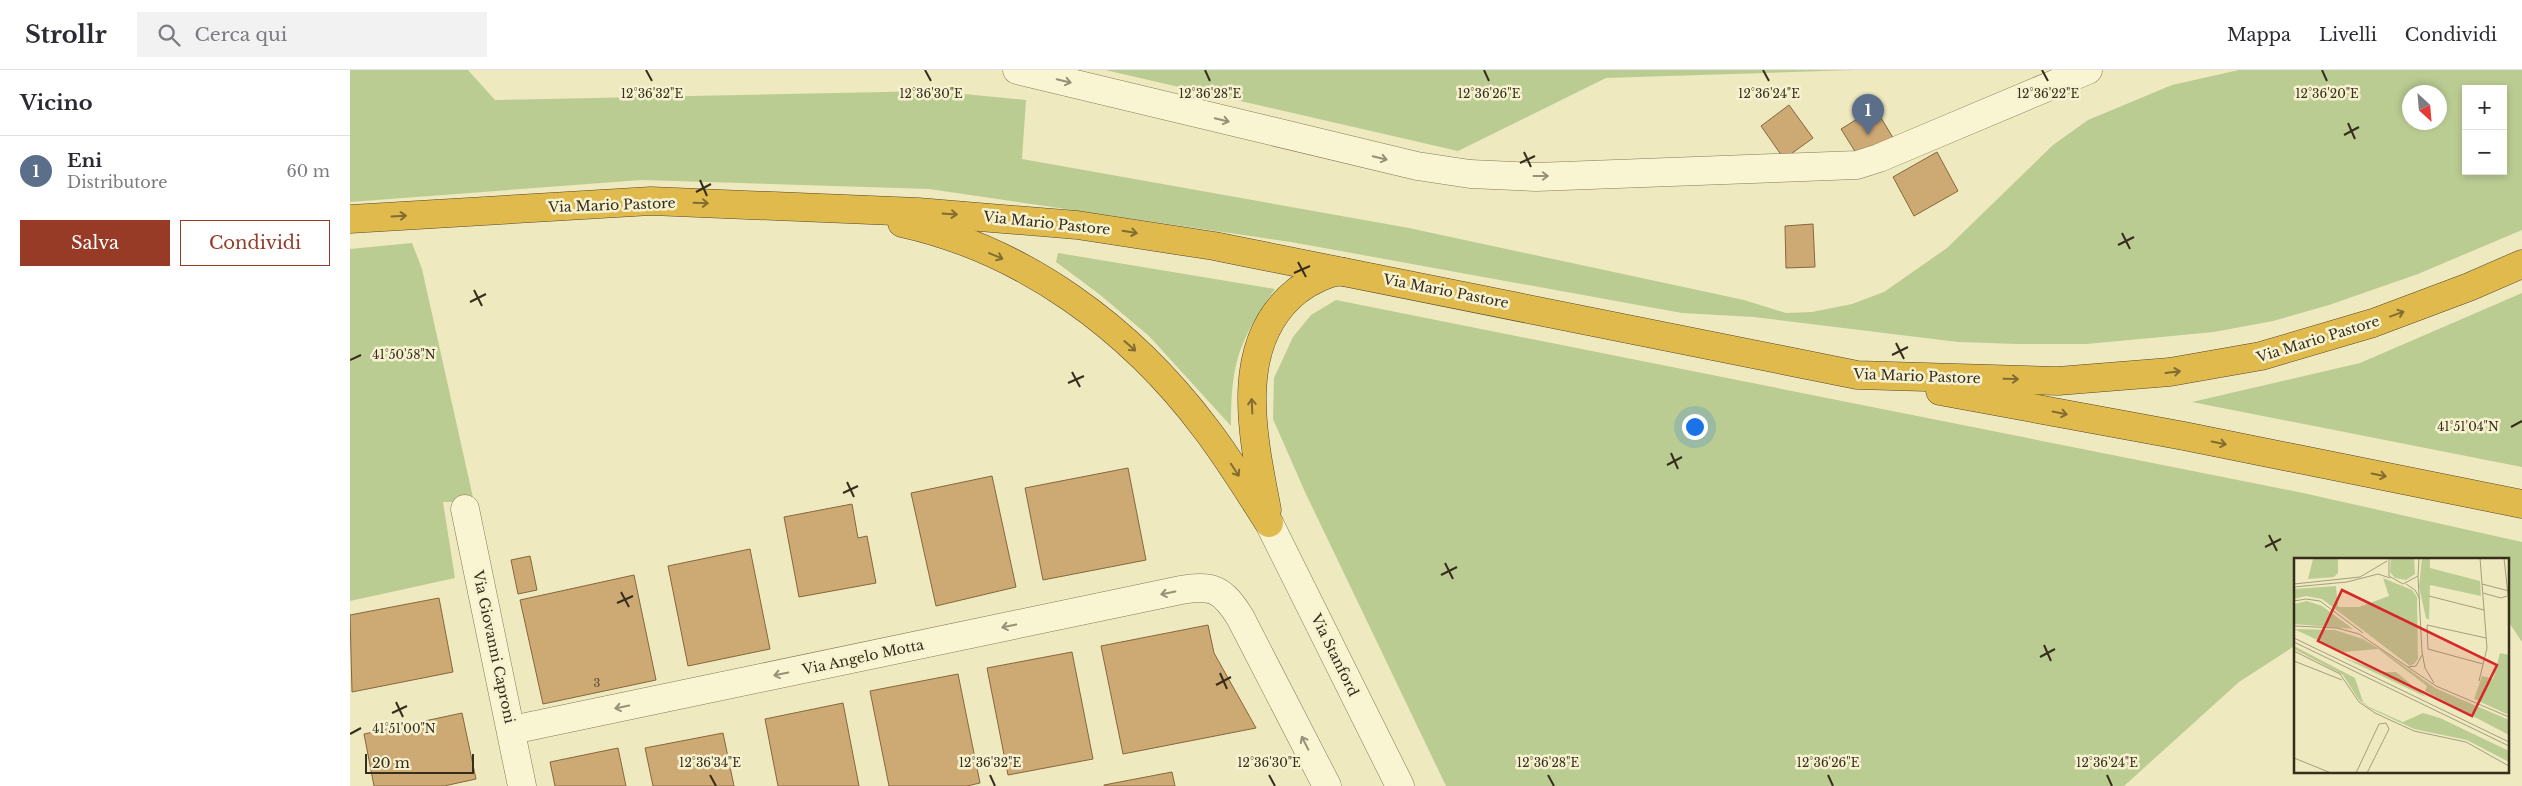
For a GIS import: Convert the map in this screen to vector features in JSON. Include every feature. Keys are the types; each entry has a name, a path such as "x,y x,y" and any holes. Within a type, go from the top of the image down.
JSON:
{"highway":[{"name":"Via Mario Pastore","path":"350,219 651,202 832,208 976,216 1117,230 1214,246 1857,375 2067,380 2170,372 2232,363 2364,326 2469,287 2522,264"},
{"path":"832,208 938,232 1029,270 1078,301 1144,357 1176,391 1224,452 1269,523"},
{"path":"1269,523 1256,456 1252,396 1255,359 1268,325 1290,297 1304,286 1321,277 1340,272 1396,281"},
{"path":"1857,375 2184,436 2522,504"}],"street":[{"path":"1017,70 1416,166 1470,174 1536,176 1857,164 1879,158 2088,70"},
{"name":"Via Giovanni Caproni","path":"465,509 522,786"},
{"name":"Via Stanford","path":"1269,523 1400,786"},
{"name":"Via Angelo Motta","path":"512,730 1187,589 1216,589 1240,617 1328,786"}],"green space":[{"path":"350,70 468,70 495,100 933,91 1026,100 1022,159 1409,228 1744,300 1786,313 1812,312 1852,304 1884,292 1947,248 2053,145 2088,120 2172,85 2239,70 2522,70 2522,230 2418,274 2329,305 2273,321 2214,332 2086,344 1958,342 1754,317 1682,313 1291,242 929,189 641,180 350,202"},
{"path":"1105,70 1855,70 1606,78 1458,151"},
{"path":"412,243 422,269 474,502 443,502 455,578 350,601 350,249"},
{"path":"1058,253 1275,289 1245,338 1235,368 1231,404 1231,426 1149,336 1099,294 1056,262"},
{"path":"2522,293 2522,467 2192,402 2360,363"},
{"path":"1336,300 2303,493 2522,542 2522,642 2510,624 2510,558 2294,558 2294,646 2239,682 2124,786 1446,786 1305,492 1273,419 1274,378 1293,337 1311,315"}],"building":[{"path":"1789,105 1813,138 1784,159 1761,126"},
{"path":"1875,108 1895,141 1861,161 1841,129"},
{"path":"1937,152 1958,191 1914,216 1893,177"},
{"path":"1813,224 1815,267 1786,268 1785,226"},
{"path":"1128,468 1146,560 1043,580 1025,488"},
{"path":"992,476 1016,587 936,606 911,493"},
{"path":"852,504 858,538 867,536 876,583 799,597 784,517"},
{"path":"750,549 770,649 688,666 668,566"},
{"path":"530,556 537,590 518,594 511,560"},
{"path":"634,575 656,680 543,704 520,600"},
{"path":"439,598 453,672 352,692 350,615"},
{"path":"1208,625 1214,653 1256,728 1123,754 1101,646"},
{"path":"1072,652 1093,759 1008,775 987,668"},
{"path":"958,674 980,783 967,786 889,786 870,691"},
{"path":"843,703 859,786 778,786 765,719"},
{"path":"462,713 476,779 444,786 374,786 364,734"},
{"path":"723,733 734,786 653,786 645,748"},
{"path":"618,748 626,786 555,786 550,762"},
{"path":"1172,772 1175,786 1104,786 1104,785"}],"place":[{"name":"Eni","path":"1868,135"}]}
